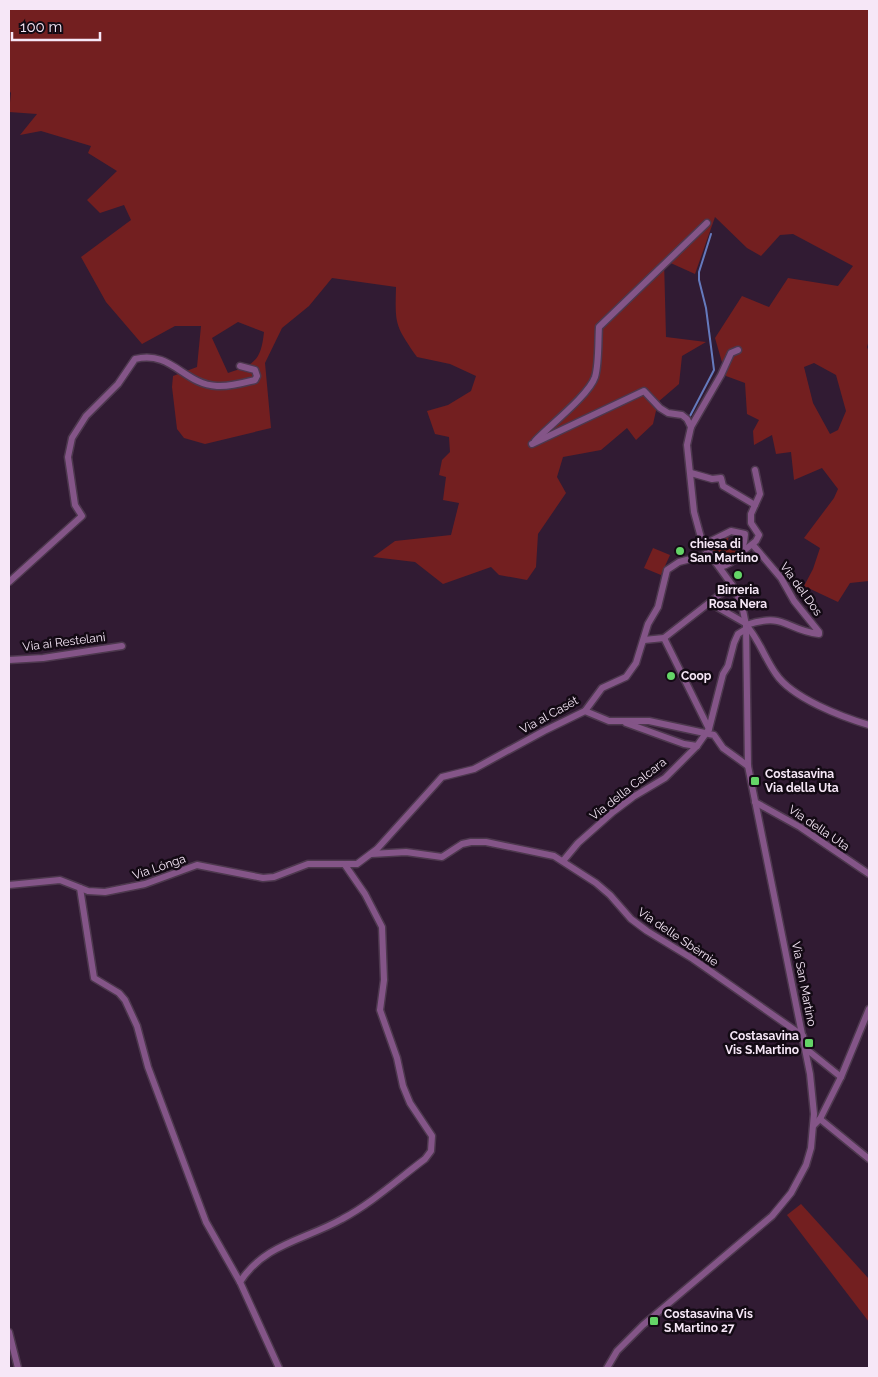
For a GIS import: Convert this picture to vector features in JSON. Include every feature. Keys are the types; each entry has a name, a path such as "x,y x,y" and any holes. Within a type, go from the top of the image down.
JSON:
{"street":[{"path":"690,427 687,419 682,415 668,414 644,391 532,444 556,419 566,414 595,378 599,327 707,223"},
{"path":"738,350 731,353 690,427 686,445 693,488 694,512 703,545 731,531 745,534 741,553"},
{"path":"9,582 82,516 75,505 68,457 72,438 86,416 118,384 135,359 146,357 158,358 193,379 216,386 255,380 257,376 255,370 240,366"},
{"path":"720,567 730,564 753,545 759,535 751,523 755,504 760,494 755,470"},
{"path":"690,473 712,479 720,478 723,486 755,504"},
{"name":"Via San Martino","path":"607,1368 617,1351 643,1325 772,1216 791,1193 806,1165 814,1125 810,1074 748,766 746,626 742,605 732,585 703,545"},
{"name":"Via del Dos","path":"746,626 775,619 810,633 818,634 819,632 794,600 781,578 753,545"},
{"name":"Via al Casét","path":"371,854 442,777 474,769 585,711 602,688 626,677 636,663 648,624 658,607 667,570 679,562 710,554"},
{"path":"644,640 664,638 732,585"},
{"path":"710,603 752,631 776,675 792,691 855,721 869,725"},
{"name":"Via della Calcara","path":"563,861 578,843 613,812 633,797 666,778 697,746 707,732 723,674 728,666 734,643 738,634 746,626"},
{"path":"664,638 707,732"},
{"name":"Via ai Restelani","path":"9,660 43,658 122,646"},
{"path":"585,711 601,719 620,722 684,744 697,746"},
{"path":"620,722 649,721 707,732 714,735 723,748 748,766"},
{"name":"Via della Uta","path":"756,802 800,827 869,874"},
{"name":"Via delle Sbèrnie","path":"371,854 406,852 442,857 462,844 486,842 554,856 596,883 631,919 647,931 693,959 803,1036"},
{"name":"Via Lónga","path":"9,885 60,880 80,888 104,892 125,890 197,865 262,878 274,877 308,864 357,864 371,854"},
{"path":"240,1282 249,1268 267,1252 342,1219 376,1198 425,1159 431,1151 432,1136 406,1094 380,1010 384,980 382,927 365,894 345,865"},
{"path":"80,888 94,978 119,993 126,1000 137,1026 148,1067 206,1222 240,1282 279,1368"},
{"path":"814,1125 820,1119 841,1077 869,1009"},
{"path":"805,1048 841,1077"},
{"path":"820,1119 869,1159"},
{"path":"9,1332 18,1368"}],"shaded area":[{"path":"9,9 869,9 869,340 867,347 869,353 869,581 850,583 838,602 804,586 813,569 820,548 804,538 834,498 838,489 822,468 794,480 791,452 776,454 772,435 754,445 753,431 759,420 747,414 745,383 726,376 715,338 742,296 769,307 788,278 838,286 853,266 793,234 780,235 761,256 747,248 715,217 695,274 664,260 666,337 706,342 682,356 679,384 658,402 653,424 636,440 627,428 601,450 563,457 557,477 566,493 538,534 536,567 527,580 499,575 491,567 443,584 415,562 373,557 395,541 451,535 459,503 443,500 446,477 439,475 442,460 450,452 449,437 435,434 427,411 448,405 471,391 476,376 450,364 417,357 400,331 396,317 396,287 332,278 309,306 282,328 265,363 271,428 205,444 184,438 177,429 172,387 173,376 197,367 201,326 175,326 142,344 106,302 81,257 131,220 124,205 100,213 87,200 117,171 88,153 91,146 41,131 20,135 37,114 9,112 11,93 9,90","holes":["238,322 264,332 263,342 255,360 244,367 228,373 212,338","814,363 836,375 846,411 838,430 830,434 813,403 804,367"]},
{"path":"729,533 727,548 741,552 724,566 708,543"},
{"path":"653,548 670,555 661,575 644,568"},
{"path":"801,1204 869,1279 869,1322 787,1215"}],"waterway":[{"path":"690,416 714,370 706,308 699,280 699,272 711,234"}],"place":[{"name":"chiesa di San Martino","path":"680,551"},
{"name":"Birreria Rosa Nera","path":"738,575"},
{"name":"Coop","path":"671,676"},
{"name":"Costasavina Via della Uta","path":"755,781"},
{"name":"Costasavina Vis S.Martino","path":"809,1043"},
{"name":"Costasavina Vis S.Martino 27","path":"654,1321"}]}
